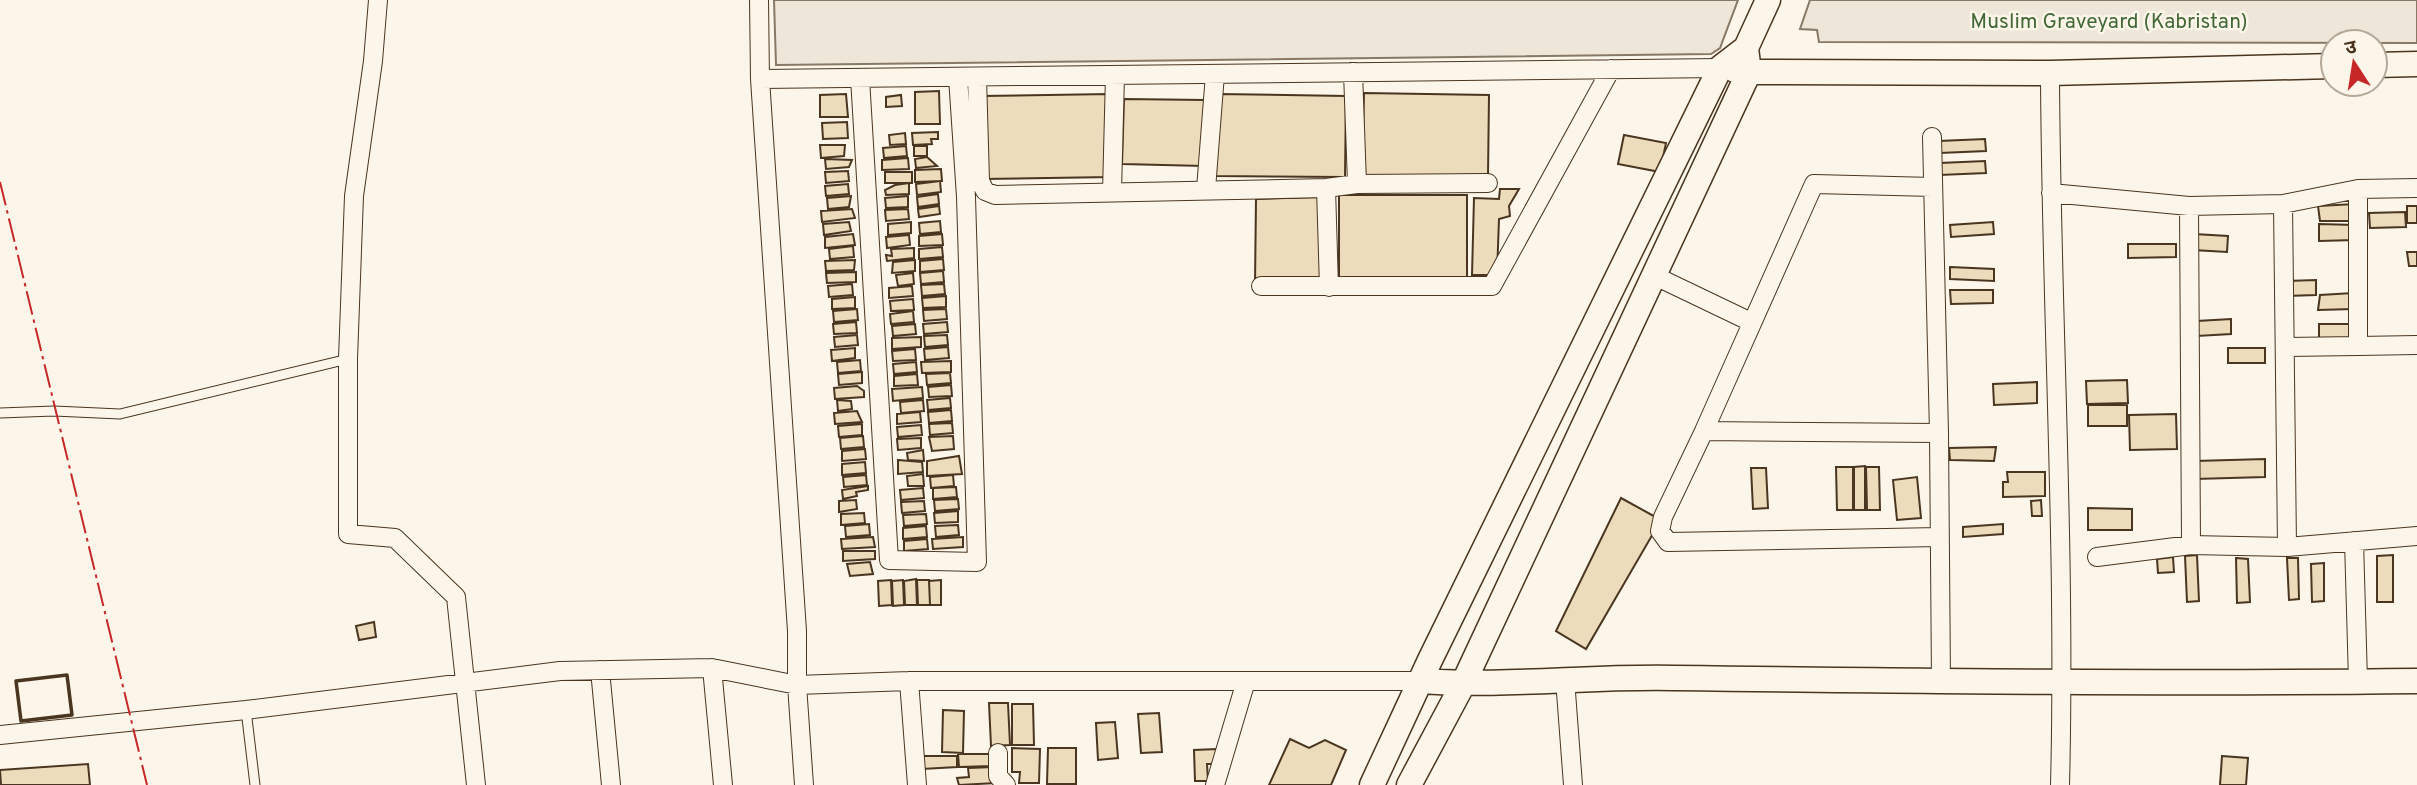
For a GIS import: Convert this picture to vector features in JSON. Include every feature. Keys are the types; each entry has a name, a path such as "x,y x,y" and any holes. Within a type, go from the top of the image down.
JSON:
{"street":[{"path":"378,0 373,61 354,197 348,359 348,534 396,538 456,597 476,785"},
{"path":"759,0 760,79 797,631 797,685 804,785"},
{"path":"1372,785 1420,681 1720,68 1746,48 1768,0"},
{"path":"1409,785 1462,684 1749,72 1746,48"},
{"path":"2389,65 2417,64"},
{"path":"760,79 1720,68 1749,72 2050,73 2319,66"},
{"path":"1261,286 1492,286 1611,69"},
{"path":"1353,72 1357,184"},
{"path":"2050,73 2050,193 2063,680 2060,785"},
{"path":"1206,189 1215,74"},
{"path":"1112,192 1115,75"},
{"path":"860,78 889,560 977,562 966,211 958,77"},
{"path":"977,77 980,181 985,191 995,195 1357,184 1488,183"},
{"path":"1932,137 1940,433 1941,682"},
{"path":"1933,187 1814,184 1663,517 1660,531 1668,542 1939,537"},
{"path":"1326,187 1329,287"},
{"path":"2050,193 2189,206 2283,204 2358,190 2417,188"},
{"path":"2358,190 2358,346"},
{"path":"2283,204 2287,547"},
{"path":"2189,206 2191,545"},
{"path":"1655,276 1751,322"},
{"path":"2285,347 2417,345"},
{"path":"1704,431 1940,433"},
{"path":"2097,557 2191,545 2287,547 2417,536"},
{"path":"2354,541 2358,681"},
{"path":"712,668 723,785"},
{"path":"0,735 246,710 560,671 600,670 712,668 797,685 909,681 1420,681 1462,684 1644,677 1941,682 2417,681"},
{"path":"600,670 611,785"},
{"path":"1564,679 1573,785"},
{"path":"909,681 917,785"},
{"path":"1215,785 1246,681"},
{"path":"998,753 998,776 1006,785"}],"lane":[{"path":"0,413 54,411 120,414 348,359"},
{"path":"246,710 255,785"}],"green space":[{"path":"774,0 1738,0 1720,48 1711,54 776,65"},
{"name":"Muslim Graveyard (Kabristan)","path":"1810,0 2417,0 2417,43 2389,43 2389,28 2319,28 2319,43 1819,42 1817,30 1800,29"}],"building":[{"path":"939,91 940,124 915,124 915,92"},
{"path":"1364,93 1489,95 1488,177 1362,175"},
{"path":"846,94 848,117 820,117 820,95"},
{"path":"1110,94 1111,177 983,179 981,96"},
{"path":"1217,94 1346,96 1345,177 1216,176"},
{"path":"901,95 902,106 886,107 886,97"},
{"path":"1124,99 1205,100 1204,166 1122,164"},
{"path":"847,122 848,138 823,139 822,123"},
{"path":"938,132 938,139 931,139 932,144 913,145 912,133"},
{"path":"905,133 906,144 890,145 889,135"},
{"path":"1624,135 1666,143 1660,172 1618,164"},
{"path":"1985,139 1986,151 1940,153 1939,141"},
{"path":"820,145 845,145 844,156 821,158"},
{"path":"906,146 907,156 884,158 883,148"},
{"path":"914,146 927,146 927,156 914,156"},
{"path":"927,157 937,166 916,168 915,159"},
{"path":"908,158 909,169 882,170 882,160"},
{"path":"825,159 852,160 849,167 826,169"},
{"path":"1985,161 1986,173 1940,175 1940,163"},
{"path":"941,169 942,181 915,182 915,170"},
{"path":"848,171 849,181 826,183 825,172"},
{"path":"885,172 912,172 912,183 885,183"},
{"path":"940,181 941,192 917,195 916,184"},
{"path":"909,183 909,194 886,195 885,190"},
{"path":"848,184 849,194 826,196 825,186"},
{"path":"1500,189 1519,189 1509,206 1510,216 1499,219 1497,275 1472,275 1474,198 1499,199"},
{"path":"938,194 939,204 918,207 917,197"},
{"path":"1339,195 1467,195 1467,281 1339,281"},
{"path":"851,196 849,207 828,209 827,198"},
{"path":"908,196 908,207 886,208 885,198"},
{"path":"1319,197 1321,284 1255,284 1256,199"},
{"path":"2355,204 2355,221 2320,221 2318,206"},
{"path":"939,206 940,214 919,217 918,209"},
{"path":"2407,206 2417,206 2417,223 2407,223"},
{"path":"852,209 855,218 822,222 821,211"},
{"path":"908,209 909,219 886,221 885,210"},
{"path":"2405,212 2406,227 2370,228 2369,213"},
{"path":"940,221 941,232 920,234 919,223"},
{"path":"849,222 851,231 824,235 823,224"},
{"path":"911,222 911,233 888,235 888,224"},
{"path":"1993,222 1994,234 1951,237 1950,225"},
{"path":"2319,224 2355,225 2355,240 2319,241"},
{"path":"853,234 855,245 825,248 825,237"},
{"path":"942,234 943,245 919,246 919,236"},
{"path":"2194,234 2228,236 2227,252 2193,250"},
{"path":"909,235 910,245 887,248 886,237"},
{"path":"2128,244 2176,244 2176,257 2128,258"},
{"path":"853,246 854,257 830,259 829,249"},
{"path":"942,247 943,257 919,259 919,249"},
{"path":"914,248 914,258 887,261 886,255 892,256 891,249"},
{"path":"2407,252 2417,252 2417,266 2409,266"},
{"path":"943,259 944,270 920,272 920,261"},
{"path":"855,260 854,270 826,271 825,261"},
{"path":"915,260 915,271 892,273 893,262"},
{"path":"1950,267 1994,269 1994,281 1950,279"},
{"path":"943,271 944,282 921,284 920,273"},
{"path":"856,272 856,282 827,283 826,273"},
{"path":"913,273 914,284 898,286 896,275"},
{"path":"2316,280 2316,295 2285,296 2285,281"},
{"path":"852,284 853,295 829,297 828,286"},
{"path":"944,284 945,294 922,296 921,285"},
{"path":"912,286 913,296 889,298 889,288"},
{"path":"1950,290 1993,290 1993,303 1951,304"},
{"path":"2353,293 2353,309 2318,310 2320,295"},
{"path":"946,296 946,307 923,308 922,298"},
{"path":"855,297 855,308 832,309 832,299"},
{"path":"913,299 914,310 891,311 890,301"},
{"path":"857,309 858,320 834,322 833,311"},
{"path":"946,309 947,319 924,321 923,310"},
{"path":"913,311 914,322 891,324 890,314"},
{"path":"2231,319 2231,334 2197,336 2197,321"},
{"path":"856,322 857,333 834,334 833,324"},
{"path":"947,322 948,332 924,334 923,324"},
{"path":"915,324 916,334 893,336 892,326"},
{"path":"2319,324 2354,324 2354,338 2319,338"},
{"path":"857,335 858,345 835,347 834,337"},
{"path":"947,335 948,345 925,347 924,336"},
{"path":"921,337 921,347 892,349 892,338"},
{"path":"948,347 949,358 925,360 924,349"},
{"path":"855,348 855,358 832,361 831,350"},
{"path":"2228,348 2265,348 2265,363 2228,363"},
{"path":"915,349 916,360 893,361 892,351"},
{"path":"860,360 861,371 838,373 837,362"},
{"path":"951,361 951,372 922,373 921,362"},
{"path":"916,362 917,372 894,374 893,364"},
{"path":"862,372 862,383 839,385 838,374"},
{"path":"950,373 951,383 927,385 926,374"},
{"path":"917,374 918,385 894,386 894,376"},
{"path":"2127,380 2128,403 2087,404 2086,381"},
{"path":"2037,382 2037,403 1994,405 1993,384"},
{"path":"951,385 952,396 929,397 928,387"},
{"path":"857,386 864,391 864,397 835,399 834,388"},
{"path":"922,387 923,398 893,401 892,389"},
{"path":"950,398 951,408 928,410 927,400"},
{"path":"837,400 851,401 852,409 838,411"},
{"path":"923,400 924,411 901,413 900,402"},
{"path":"2088,405 2127,405 2127,426 2088,426"},
{"path":"951,410 952,421 929,423 928,412"},
{"path":"857,411 862,422 835,424 834,413"},
{"path":"920,412 921,422 897,424 897,414"},
{"path":"2176,414 2177,449 2130,450 2129,415"},
{"path":"952,423 953,433 930,435 929,424"},
{"path":"862,424 862,435 839,437 838,426"},
{"path":"921,425 922,435 898,437 897,427"},
{"path":"863,436 864,447 841,449 840,438"},
{"path":"953,436 954,449 932,451 929,437"},
{"path":"921,438 921,448 898,450 897,439"},
{"path":"1996,447 1994,461 1950,460 1949,448"},
{"path":"865,449 866,459 842,461 842,451"},
{"path":"923,450 924,461 908,460 907,453"},
{"path":"959,456 962,474 927,476 927,461"},
{"path":"2265,459 2265,477 2195,479 2195,461"},
{"path":"898,460 922,462 923,472 898,474"},
{"path":"865,462 866,473 842,475 842,464"},
{"path":"1865,466 1865,510 1854,510 1854,467"},
{"path":"1836,467 1853,467 1853,510 1837,510"},
{"path":"1866,467 1879,467 1880,510 1867,510"},
{"path":"1751,468 1766,468 1768,508 1753,509"},
{"path":"2007,472 2045,472 2045,496 2003,497 2003,482 2008,482"},
{"path":"923,474 924,486 908,486 907,476"},
{"path":"866,475 867,485 844,487 843,477"},
{"path":"953,475 954,486 931,488 930,477"},
{"path":"1917,477 1921,518 1897,520 1893,480"},
{"path":"868,486 868,490 856,492 857,496 843,499 842,490"},
{"path":"956,487 957,497 933,499 933,488"},
{"path":"923,488 924,498 901,500 900,490"},
{"path":"1621,498 1661,520 1586,649 1556,631"},
{"path":"958,499 959,509 935,511 934,500"},
{"path":"856,500 857,509 839,512 839,501"},
{"path":"2041,500 2042,516 2032,516 2031,501"},
{"path":"924,501 925,511 902,513 901,502"},
{"path":"2088,508 2132,509 2132,530 2088,530"},
{"path":"958,511 958,522 935,523 934,513"},
{"path":"864,513 865,523 841,525 841,514"},
{"path":"926,514 927,524 904,526 903,515"},
{"path":"869,524 870,535 846,537 845,526"},
{"path":"2003,524 2003,534 1963,537 1963,527"},
{"path":"958,525 959,535 936,537 935,526"},
{"path":"926,526 927,537 903,539 903,528"},
{"path":"873,537 875,547 842,549 841,539"},
{"path":"963,537 963,547 933,549 932,539"},
{"path":"927,539 928,549 904,551 904,541"},
{"path":"843,551 875,551 875,559 843,561"},
{"path":"2197,555 2199,601 2187,602 2185,556"},
{"path":"2393,555 2393,602 2377,602 2377,556"},
{"path":"2173,557 2174,572 2158,573 2157,559"},
{"path":"2236,558 2248,559 2250,602 2237,603"},
{"path":"2287,558 2298,558 2299,599 2289,600"},
{"path":"870,562 873,574 850,576 847,564"},
{"path":"2324,563 2324,601 2312,602 2311,564"},
{"path":"916,579 917,605 905,605 904,581"},
{"path":"891,580 892,605 879,606 878,581"},
{"path":"903,580 904,605 893,606 892,581"},
{"path":"917,580 929,580 930,605 918,605"},
{"path":"941,580 941,605 930,605 929,581"},
{"path":"374,622 376,637 359,640 356,626"},
{"path":"989,703 1008,703 1010,745 991,746"},
{"path":"1012,704 1033,704 1034,745 1012,745"},
{"path":"943,710 964,711 963,753 942,752"},
{"path":"1159,713 1162,752 1141,753 1138,714"},
{"path":"1115,722 1118,758 1098,760 1096,723"},
{"path":"1290,739 1309,748 1325,740 1346,750 1331,785 1269,785"},
{"path":"1012,748 1040,749 1039,783 1019,783 1020,772 1012,772"},
{"path":"1048,748 1076,748 1076,784 1047,784"},
{"path":"1217,749 1218,764 1207,764 1208,781 1195,781 1194,750"},
{"path":"958,754 992,754 992,766 959,767"},
{"path":"920,756 957,756 957,767 922,769"},
{"path":"2222,756 2248,758 2246,785 2220,785"},
{"path":"88,764 90,785 1,785 0,770"},
{"path":"994,767 996,783 959,785 957,778 969,777 968,768"}],"wall":[{"path":"67,675 72,715 21,721 16,681 67,675"}],"power":[{"path":"0,182 147,785"}]}
